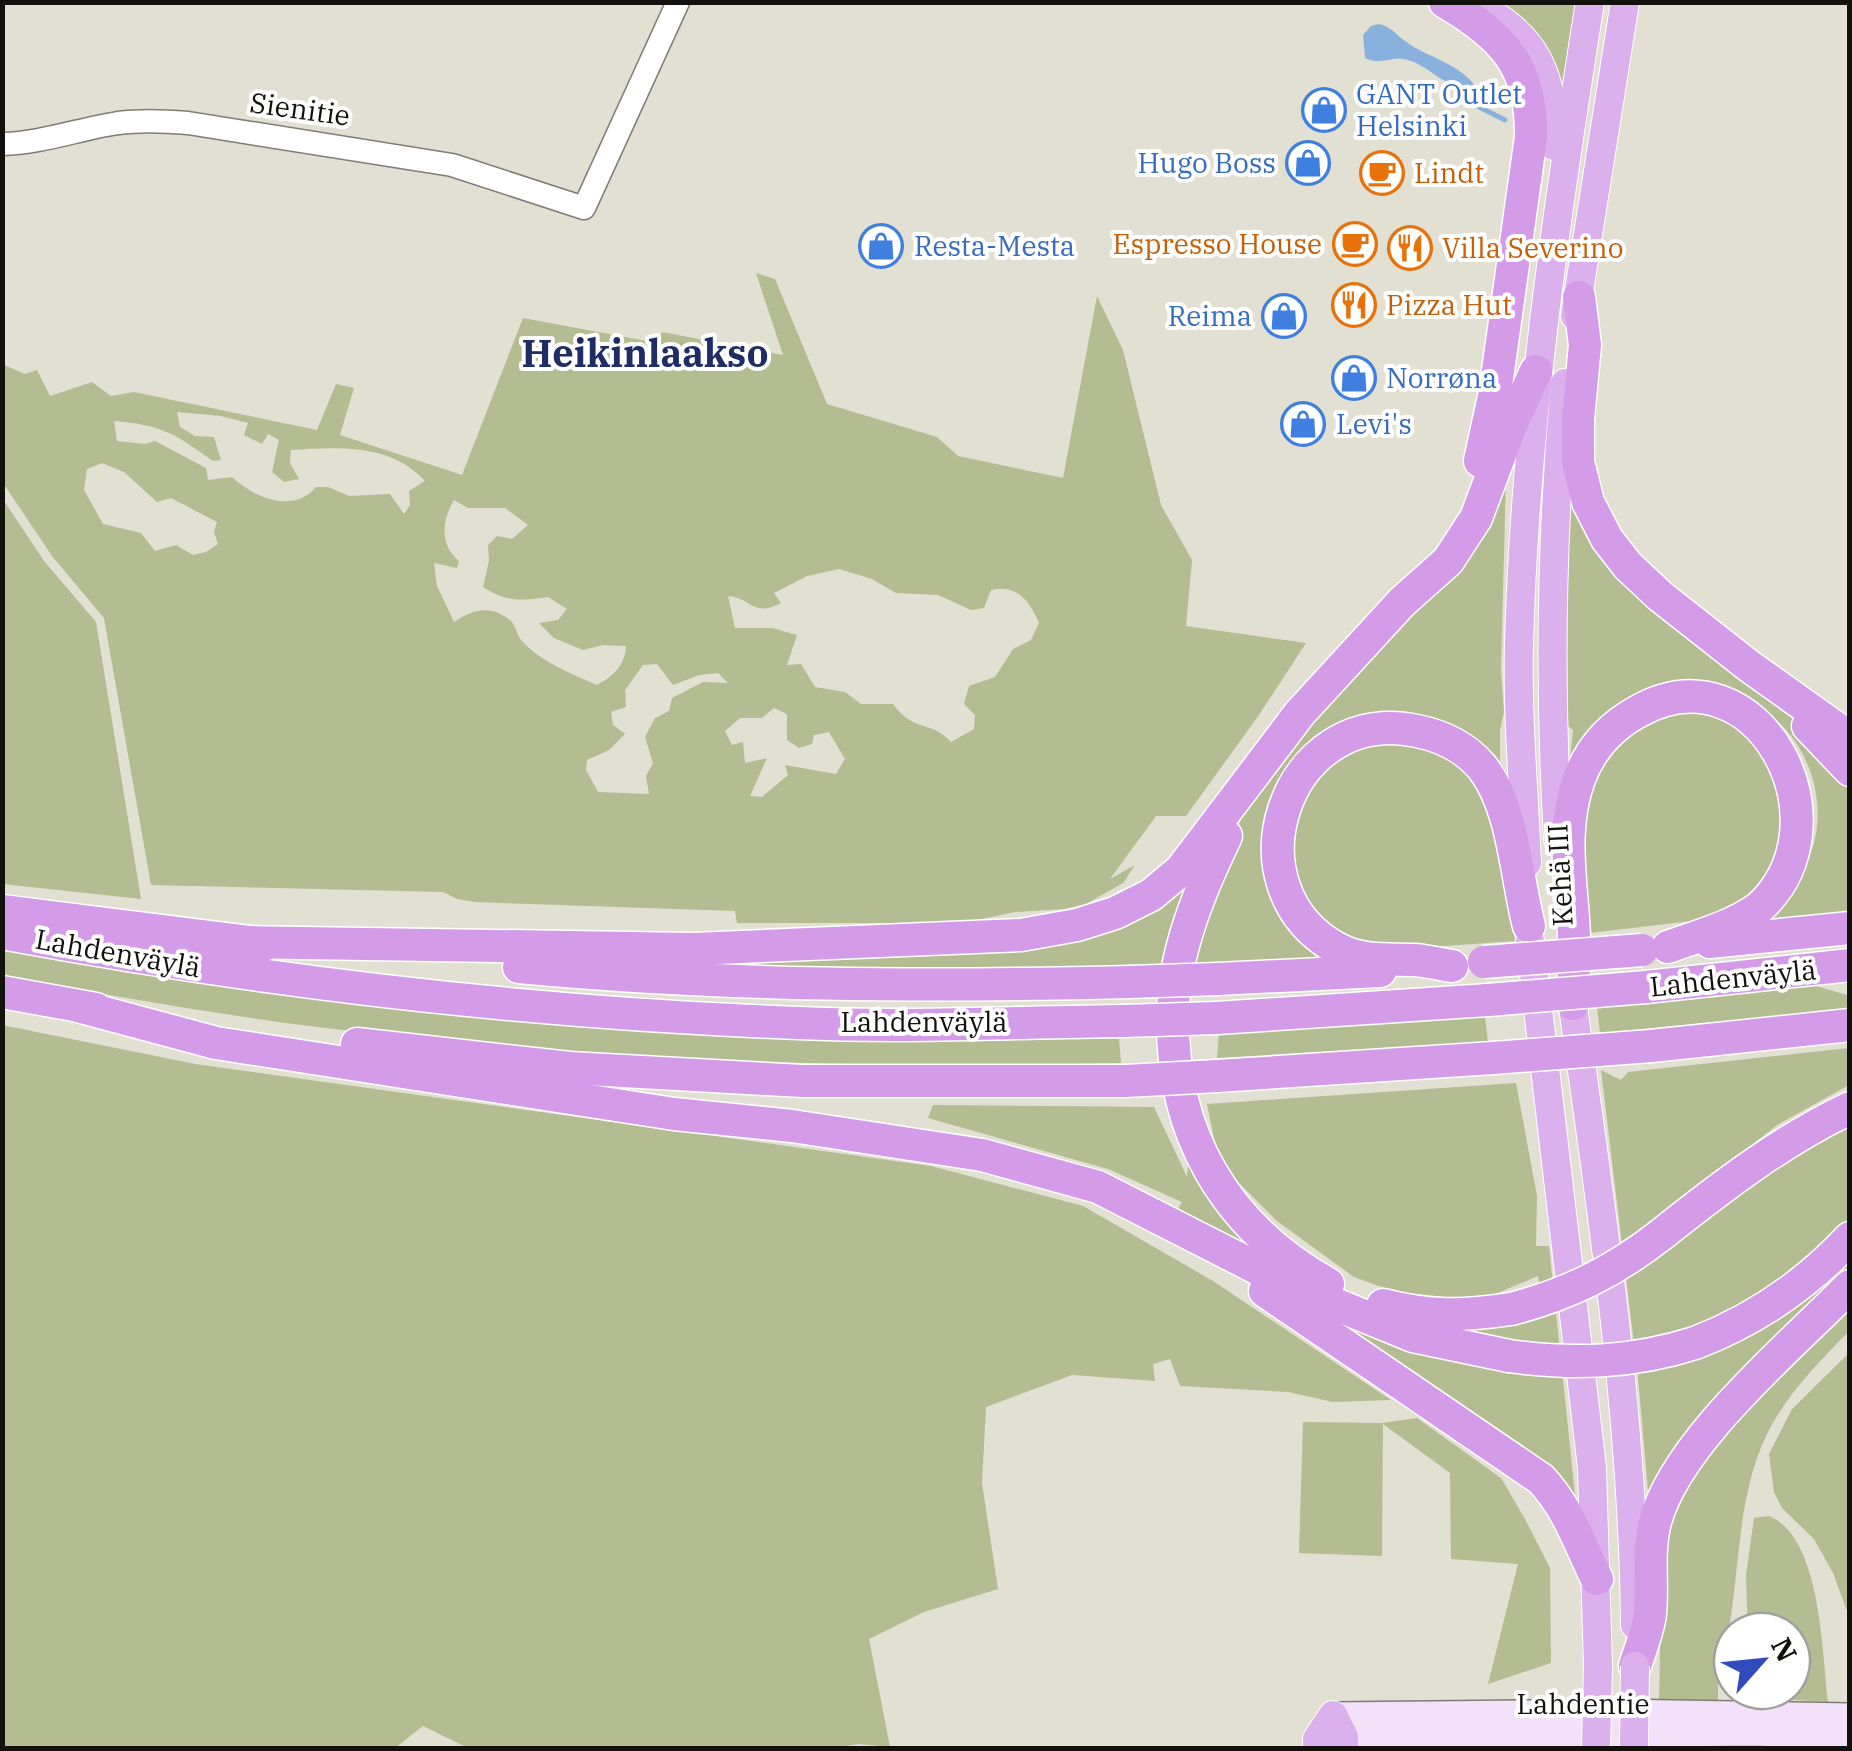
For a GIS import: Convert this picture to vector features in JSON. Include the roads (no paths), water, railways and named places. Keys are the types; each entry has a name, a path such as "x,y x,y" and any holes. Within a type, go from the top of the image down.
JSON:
{"highway":[{"path":"1402,602 1446,538 1479,465 1495,392 1532,137 1527,90 1513,58 1478,21 1444,2"},
{"path":"1469,2 1515,29 1546,77 1554,118 1554,227"},
{"name":"Kehä III","path":"1590,2 1554,227 1536,371 1519,648 1528,926 1592,1468 1597,1579 1596,1748"},
{"name":"Kehä III","path":"1625,3 1569,348 1561,424 1550,648 1561,904 1620,1384 1630,1505 1636,1666 1634,1748"},
{"path":"1579,297 1585,345 1578,462 1588,502 1607,539 1628,566 1660,596 1850,738"},
{"path":"245,942 694,949 1022,936 1098,919 1151,895 1196,853 1266,756 1337,671 1402,602 1448,561 1476,518 1536,371"},
{"path":"1750,666 1850,770"},
{"path":"1573,1004 1574,938 1567,848 1570,812 1586,760 1621,721 1642,708 1690,697 1712,700 1753,717 1785,747 1804,787 1808,809 1806,833 1789,878 1757,910 1739,920 1655,948"},
{"path":"1468,964 1384,962 1342,951 1320,936 1290,898 1278,856 1282,813 1298,776 1332,745 1369,730 1410,729 1447,740 1473,758 1494,785 1503,806 1528,926"},
{"path":"1266,756 1208,874 1188,931 1173,1011 1175,1048 1182,1106 1192,1139 1214,1180 1258,1232 1308,1273 1346,1294 1422,1315 1462,1316 1512,1310 1554,1298 1627,1261 1761,1159 1819,1122 1850,1108"},
{"path":"2,912 245,942 572,972 742,982 936,986 1218,979 1468,964 1850,928"},
{"name":"Lahdenväylä","path":"2,933 239,974 566,1009 801,1024 1217,1018 1488,1000 1850,966"},
{"name":"Lahdenväylä","path":"2,992 234,1030 570,1068 802,1081 1126,1081 1652,1046 1850,1025"},
{"path":"78,1006 216,1043 674,1114 792,1126 982,1155 1098,1187 1298,1289 1413,1336 1552,1362 1641,1358 1724,1332 1785,1296 1850,1238"},
{"path":"1154,1215 1530,1470 1560,1499 1597,1579"},
{"path":"1636,1666 1650,1615 1650,1547 1674,1475 1746,1390 1850,1286"}],"main road":[{"name":"Lahdentie","path":"1331,1737 1615,1712 1850,1716"},
{"name":"Lahdentie","path":"1331,1737 1748,1733 1850,1736"}],"street":[{"name":"Sienitie","path":"2,144 117,123 188,123 452,165 584,208 678,2"}],"water":[{"path":"1379,24 1462,73 1478,91 1481,103 1473,104 1462,87 1412,61 1365,58 1363,35"}],"waterway":[{"path":"1476,100 1479,107 1505,120"}],"place":[{"name":"GANT Outlet Helsinki","path":"1324,110"},
{"name":"Hugo Boss","path":"1308,163"},
{"name":"Lindt","path":"1382,173"},
{"name":"Espresso House","path":"1355,244"},
{"name":"Resta-Mesta","path":"881,246"},
{"name":"Villa Severino","path":"1410,248"},
{"name":"Pizza Hut","path":"1354,305"},
{"name":"Reima","path":"1284,316"},
{"name":"Norrøna","path":"1354,378"},
{"name":"Levi's","path":"1303,424"}],"district":[{"name":"Heikinlaakso","path":"645,354"}]}
